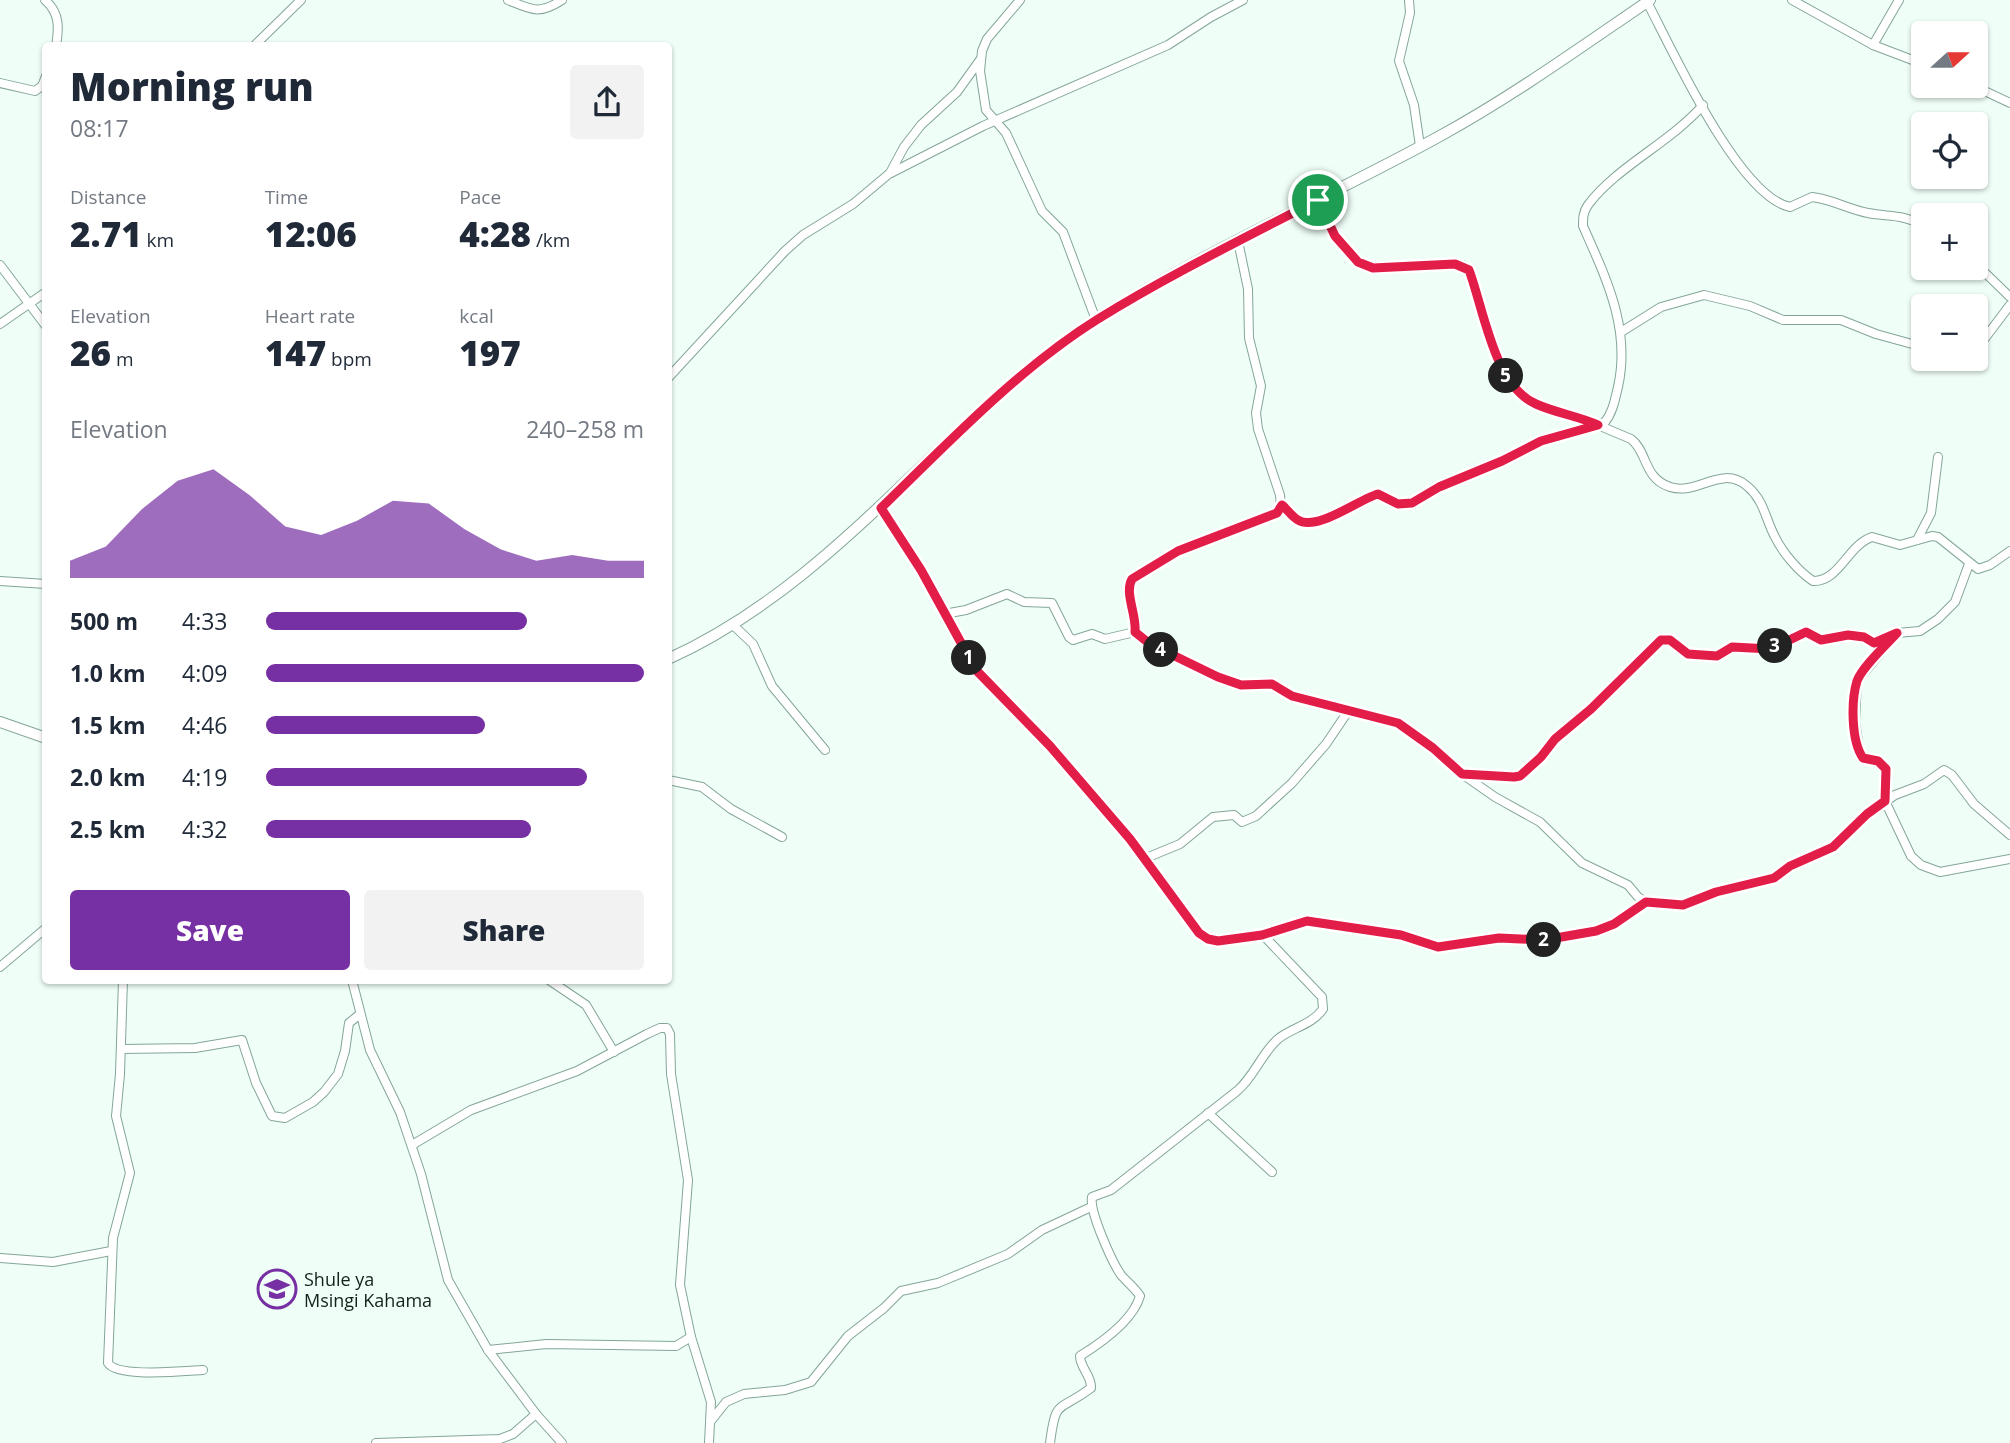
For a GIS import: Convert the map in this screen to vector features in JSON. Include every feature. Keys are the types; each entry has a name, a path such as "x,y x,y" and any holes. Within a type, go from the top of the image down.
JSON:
{"main road":[{"path":"672,657 732,624 812,568 881,508 996,396 1096,320 1238,241 1420,146 1544,72 1649,1"},
{"path":"0,722 42,737"}],"street":[{"path":"46,0 58,17 57,42"},
{"path":"258,42 301,0"},
{"path":"509,0 534,11 544,10 562,0"},
{"path":"890,173 904,147 921,125 957,92 980,60 987,39 1020,0"},
{"path":"672,374 785,251 803,235 853,204 890,173 997,120 1168,45 1243,0"},
{"path":"1409,0 1410,13 1399,61 1414,104 1420,146"},
{"path":"1792,0 1873,45 1911,60"},
{"path":"1873,45 1899,0"},
{"path":"1649,1 1730,154 1778,202 1790,207 1812,197 1868,213 1911,219"},
{"path":"980,60 986,110 1006,133 1042,211 1063,232 1096,320"},
{"path":"0,83 29,91 42,88"},
{"path":"1988,93 2010,103"},
{"path":"1238,241 1248,289 1249,338 1261,387 1256,413 1258,429 1282,505 1299,521 1306,523 1327,518 1378,494 1398,504 1412,503 1439,487 1502,461 1541,441 1598,425 1610,416 1621,373 1619,315 1583,226 1583,216 1596,196 1676,132 1703,105"},
{"path":"1318,200 1335,236 1358,262 1373,268 1455,264 1469,270 1500,366 1519,393 1534,404 1574,415 1637,444 1646,468 1668,486 1683,490 1719,478 1732,478 1743,483 1757,494 1778,542 1803,575 1813,581 1828,578 1864,540 1872,537 1900,545 1932,536 1938,537 1978,569 1984,569 2010,551"},
{"path":"0,264 42,321"},
{"path":"1988,276 2010,297"},
{"path":"0,324 42,295"},
{"path":"1621,332 1661,307 1704,295 1745,305 1783,320 1841,320 1911,344"},
{"path":"1988,334 2010,305"},
{"path":"1917,540 1931,513 1938,457"},
{"path":"1135,632 1135,615 1129,587 1132,579 1178,551 1277,513 1282,505"},
{"path":"881,508 921,570 976,670 1050,746 1146,858 1202,935 1218,941 1262,935 1307,921 1401,935 1438,947 1499,938 1544,940 1607,928 1646,902"},
{"path":"1462,774 1520,776 1541,757 1555,739 1591,709 1663,640 1670,640 1688,654 1717,656 1732,647 1771,649 1806,632 1821,640 1848,635 1864,637 1874,643 1897,633 1920,631 1938,619 1955,602 1969,564"},
{"path":"0,582 42,584"},
{"path":"944,614 966,610 1007,594 1024,602 1052,603 1073,640 1092,634 1105,639 1135,632"},
{"path":"732,624 752,644 772,686 825,751"},
{"path":"1135,632 1150,644 1218,677 1241,685 1272,684 1292,696 1404,726 1462,774 1495,797 1534,818 1582,863 1628,885 1646,902 1683,905 1716,892 1774,878 1790,866 1833,847 1867,814 1885,801 1900,792 1924,784 1944,771 1952,775 1991,821 2010,835"},
{"path":"1897,633 1859,678 1854,706 1858,750 1863,758 1878,761 1886,769 1885,801 1911,856 1926,867 1940,872 1952,871 1988,861 2010,859"},
{"path":"1146,858 1180,844 1213,817 1234,815 1242,822 1256,816 1297,777 1326,744 1349,710"},
{"path":"672,781 702,786 732,808 782,837"},
{"path":"0,967 42,931"},
{"path":"1050,1443 1053,1418 1058,1408 1091,1388 1092,1382 1083,1370 1080,1356 1119,1326 1140,1298 1139,1293 1120,1273 1106,1248 1091,1207 1092,1197 1111,1190 1208,1114 1247,1082 1276,1040 1313,1020 1323,1009 1322,997 1262,935"},
{"path":"123,984 116,1123 130,1173 115,1225 111,1251 110,1367 117,1370 170,1372 203,1370"},
{"path":"353,984 370,1050 400,1112 412,1145 448,1280 488,1350 536,1414 562,1443"},
{"path":"556,984 586,1005 614,1052"},
{"path":"121,1049 195,1048 242,1040 256,1083 272,1116 278,1119 313,1102 324,1092 338,1074 349,1023 359,1015"},
{"path":"412,1145 471,1110 577,1071 660,1028 667,1028 670,1034 671,1074 688,1180 680,1280 691,1337 709,1392 709,1443"},
{"path":"1208,1114 1272,1172"},
{"path":"710,1422 726,1402 744,1394 785,1390 811,1382 848,1336 901,1291 938,1283 1008,1254 1042,1230 1091,1207"},
{"path":"0,1258 53,1262 111,1251"},
{"path":"488,1350 546,1344 676,1346 691,1337"},
{"path":"376,1443 500,1438 513,1434 536,1414"}],"place":[{"name":"Shule ya Msingi Kahama","path":"277,1289"}],"route":[{"path":"1318,200 1335,236 1347,253 1358,262 1373,268 1455,264 1469,270 1500,366 1507,379 1519,393 1534,404 1598,425 1541,441 1502,461 1470,472 1412,503 1398,504 1378,494 1318,522 1306,523 1299,521 1282,505 1277,513 1268,517 1178,551 1145,569 1130,582 1135,632 1150,644 1218,677 1241,685 1272,684 1292,696 1398,723 1433,748 1462,774 1514,777 1520,776 1541,757 1555,739 1591,709 1661,640 1670,640 1688,654 1717,656 1732,647 1771,649 1806,632 1821,640 1848,635 1864,637 1874,643 1897,633 1857,681 1854,706 1858,750 1863,758 1883,763 1886,769 1885,801 1867,814 1833,847 1790,866 1774,878 1716,892 1683,905 1646,902 1607,928 1544,940 1499,938 1432,947 1401,935 1302,921 1262,935 1213,941 1199,933 1146,858 1050,746 976,670 921,570 881,508 996,396 1096,320 1194,264 1318,200"}]}
